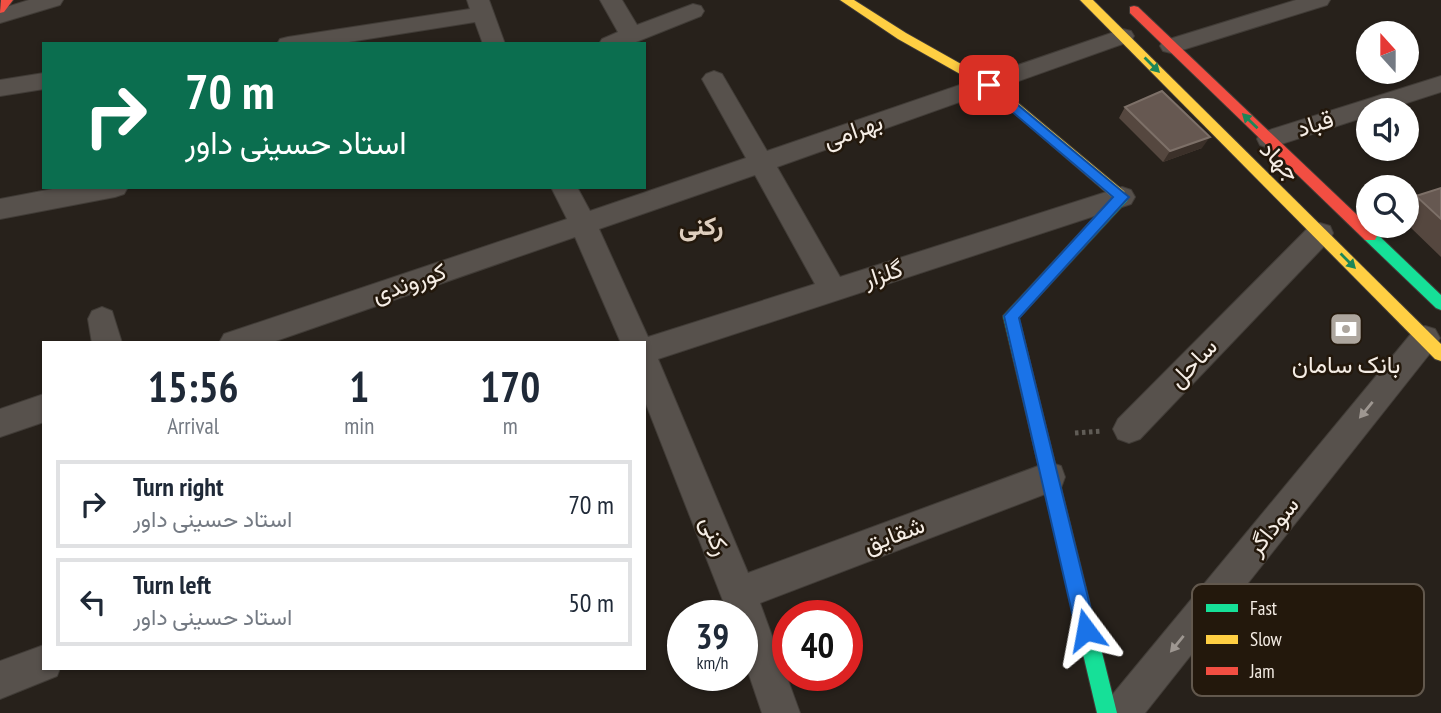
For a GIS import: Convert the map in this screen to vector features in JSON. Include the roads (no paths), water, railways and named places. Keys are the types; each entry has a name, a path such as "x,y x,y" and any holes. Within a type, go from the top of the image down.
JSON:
{"main road":[{"path":"0,9 7,0"},
{"path":"846,0 902,36 989,85 1122,197 1011,316 1107,713"},
{"name":"جهاد","path":"1086,0 1320,233 1436,342"},
{"name":"جهاد","path":"1123,0 1441,304"}],"street":[{"path":"0,16 52,0"},
{"path":"611,0 631,35"},
{"path":"1171,46 1319,0"},
{"path":"298,42 480,7 493,42"},
{"path":"615,42 693,11"},
{"name":"بهرامی","path":"583,224 989,85 1123,36"},
{"path":"714,79 833,290"},
{"path":"0,88 42,82"},
{"name":"قباد","path":"1269,139 1441,84"},
{"path":"0,209 105,189"},
{"path":"565,189 635,341"},
{"name":"گلزار","path":"646,350 1122,197"},
{"name":"کوروندی","path":"240,341 583,224"},
{"name":"ساحل","path":"1129,429 1320,233"},
{"name":"سوداگر","path":"1231,584 1436,342"},
{"name":"رکنی","path":"646,373 656,426 739,594 774,710"},
{"path":"0,423 42,409"},
{"name":"شقایق","path":"739,594 1049,477"},
{"name":"سوداگر","path":"1121,713 1192,629"},
{"path":"0,680 42,664"}],"place":[{"name":"بانک سامان","path":"1346,329"}],"district":[{"name":"رکنی","path":"701,226"}]}
